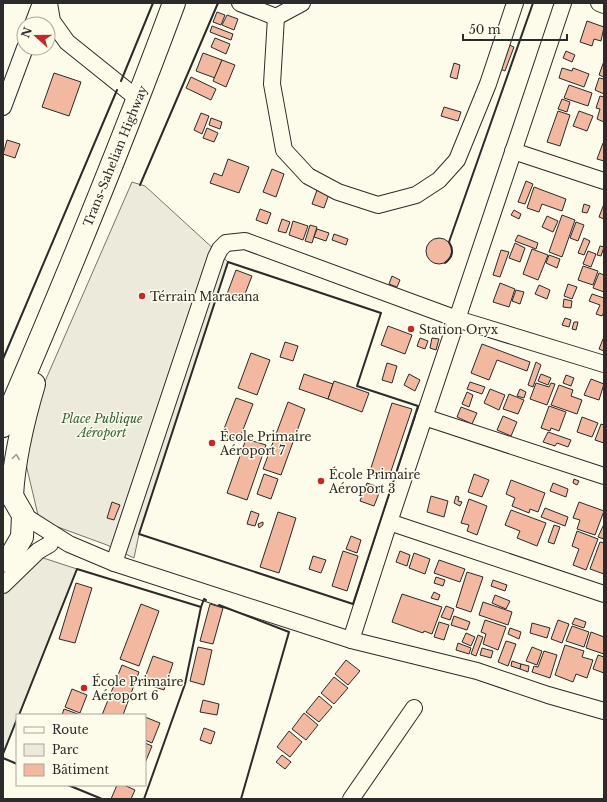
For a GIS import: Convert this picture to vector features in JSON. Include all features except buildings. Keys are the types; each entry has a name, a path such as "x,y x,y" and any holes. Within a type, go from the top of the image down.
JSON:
{"highway":[{"name":"Trans-Sahelian Highway","path":"3,426 54,307 138,99 174,3"},
{"name":"Trans-Sahelian Highway","path":"8,493 13,476 17,448 54,307"},
{"path":"7,558 22,537 23,515 8,493"}],"street":[{"path":"36,16 41,3"},
{"path":"48,3 52,21 67,42 138,99"},
{"path":"240,3 276,17 302,3"},
{"path":"276,17 272,84 284,150 308,176 338,192 378,205 416,195 439,180 457,160 488,84 515,3"},
{"path":"351,640 389,522 563,3"},
{"path":"599,3 604,5"},
{"path":"3,107 21,56"},
{"path":"513,152 604,181"},
{"path":"114,563 216,257 220,249 226,243 245,241 457,319 604,364"},
{"path":"424,417 604,476"},
{"path":"23,515 69,544 114,563 351,640 477,671 604,712"},
{"path":"389,522 604,594"},
{"path":"3,585 38,551 50,544"},
{"path":"7,558 38,545 69,544"},
{"path":"351,799 414,708"}],"green space":[{"name":"Place Publique Aéroport","path":"132,182 145,186 228,262 139,534 134,558 107,545 47,523 38,515 24,456 36,402"},
{"path":"28,553 77,569 19,714 16,714 16,722 3,754 3,568"}],"wall":[{"path":"121,81 153,3"},
{"path":"140,185 218,3"},
{"path":"445,263 451,256 452,248 449,242 533,3"},
{"path":"3,359 117,90"},
{"path":"228,262 381,313 357,386 418,406 353,604 139,534 228,262"},
{"path":"19,714 77,569 201,607 204,599 206,600"},
{"path":"219,605 289,632 241,799"},
{"path":"144,799 185,684 201,607"},
{"path":"3,754 16,722"},
{"path":"3,758 16,764"},
{"path":"70,786 102,799"}],"place":[{"name":"Térrain Maracana","path":"142,296"},
{"name":"Station Oryx","path":"411,329"},
{"name":"École Primaire Aéroport 7","path":"212,443"},
{"name":"École Primaire Aéroport 3","path":"321,481"},
{"name":"École Primaire Aéroport 6","path":"84,688"}]}
